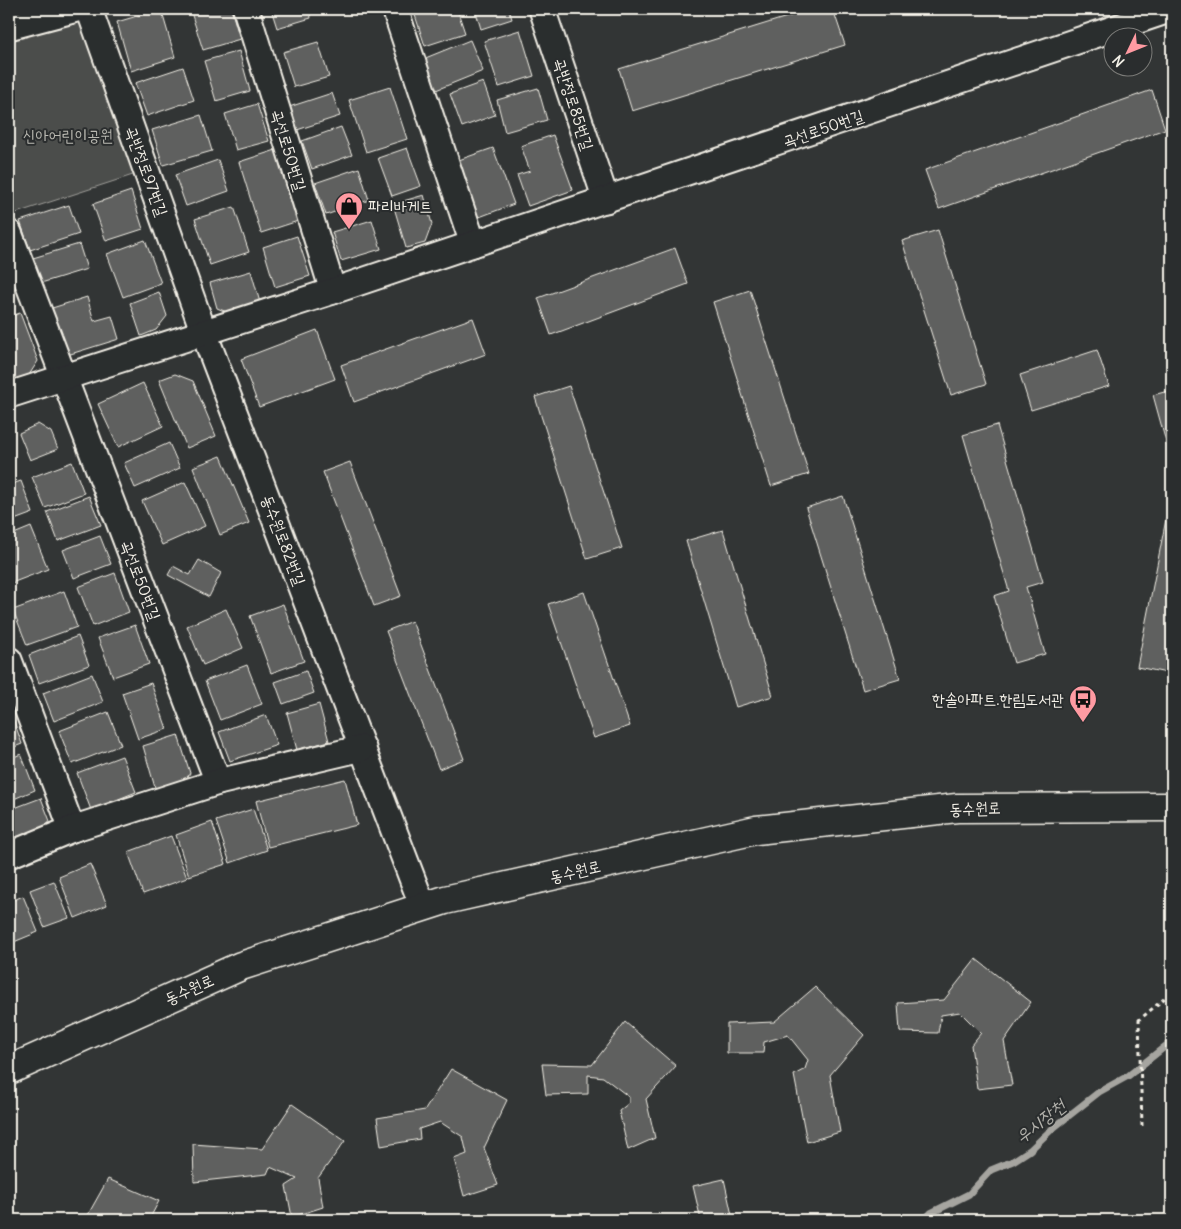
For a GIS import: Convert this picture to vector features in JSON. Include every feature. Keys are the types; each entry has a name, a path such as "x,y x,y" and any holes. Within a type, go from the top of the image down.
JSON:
{"main road":[{"name":"동수원로","path":"9,1070 241,966 445,900 756,830 957,808 1172,807"}],"street":[{"path":"9,27 77,9"},
{"name":"곡반정로97번길","path":"89,9 204,333"},
{"name":"곡선로50번길","path":"246,9 333,291"},
{"path":"395,9 473,244"},
{"name":"곡반정로85번길","path":"542,9 606,200"},
{"name":"곡선로50번길","path":"9,395 333,291 1172,10"},
{"name":"곡선로50번길","path":"9,233 218,782"},
{"name":"동수원로82번길","path":"204,333 423,907"},
{"path":"9,660 72,829"},
{"path":"9,855 72,829 218,782 363,748"}],"path":[{"path":"1142,1126 1140,1116 1139,1020 1172,992"}],"green space":[{"name":"신아어린이공원","path":"79,15 142,172 13,214 9,201 9,38"}],"building":[{"path":"161,9 175,57 131,71 117,22"},
{"path":"190,9 231,9 240,39 203,50"},
{"path":"271,9 309,9 311,18 277,28"},
{"path":"413,9 457,9 465,33 425,46"},
{"path":"475,9 509,9 512,19 481,29"},
{"path":"813,9 833,9 845,45 632,111 619,69"},
{"path":"520,30 534,76 499,87 484,41"},
{"path":"470,40 483,71 436,90 423,59"},
{"path":"318,42 329,77 294,87 283,52"},
{"path":"239,51 250,91 216,101 204,61"},
{"path":"183,67 194,100 147,116 135,83"},
{"path":"483,82 495,115 462,127 450,94"},
{"path":"390,87 407,139 366,152 349,100"},
{"path":"538,88 547,120 505,132 497,100"},
{"path":"1152,90 1165,129 939,209 925,170"},
{"path":"332,93 340,116 297,130 289,107"},
{"path":"257,104 269,141 236,150 225,114"},
{"path":"201,115 212,151 163,165 152,130"},
{"path":"341,127 352,155 312,169 302,141"},
{"path":"553,135 573,190 528,206 517,175 530,171 521,146"},
{"path":"407,148 421,186 392,196 378,158"},
{"path":"493,148 514,204 474,219 453,162"},
{"path":"276,150 298,221 261,233 239,162"},
{"path":"218,160 229,191 186,206 175,175"},
{"path":"359,168 369,200 326,215 315,183"},
{"path":"131,191 143,229 106,241 93,204"},
{"path":"424,195 432,224 425,243 406,248 393,204"},
{"path":"69,205 79,234 30,250 20,221"},
{"path":"234,207 249,252 210,265 195,219"},
{"path":"372,220 381,249 341,261 332,232"},
{"path":"938,230 986,384 951,395 902,241"},
{"path":"297,236 310,276 275,287 263,247"},
{"path":"145,240 161,283 123,297 107,254"},
{"path":"79,244 87,269 41,283 33,258"},
{"path":"675,248 688,284 551,335 538,298"},
{"path":"251,271 261,306 234,315 217,308 210,283"},
{"path":"750,290 809,474 771,486 713,302"},
{"path":"159,292 167,316 156,330 141,336 130,303"},
{"path":"87,297 94,321 112,316 119,339 64,356 49,309"},
{"path":"20,313 38,361 29,375 9,382 9,317"},
{"path":"473,318 486,354 354,402 341,365"},
{"path":"317,330 335,379 259,407 241,359"},
{"path":"1097,350 1109,386 1031,410 1020,375"},
{"path":"175,374 193,381 216,436 187,448 159,380"},
{"path":"143,383 163,426 118,447 98,404"},
{"path":"569,386 622,548 587,559 535,397"},
{"path":"1172,390 1172,464 1153,395"},
{"path":"38,424 51,432 58,449 30,460 19,433"},
{"path":"997,425 1043,582 1026,587 1045,654 1014,663 994,596 1009,591 963,435"},
{"path":"169,443 180,468 135,488 124,463"},
{"path":"221,456 249,523 220,535 193,467"},
{"path":"72,462 84,493 45,508 32,477"},
{"path":"350,462 401,596 374,606 323,472"},
{"path":"21,481 33,513 9,522 9,485"},
{"path":"185,482 205,526 162,545 142,501"},
{"path":"89,496 101,525 58,541 47,512"},
{"path":"843,496 900,679 863,690 806,508"},
{"path":"1168,509 1172,510 1172,674 1137,667"},
{"path":"31,527 48,569 9,584 9,536"},
{"path":"723,530 773,696 736,707 686,541"},
{"path":"100,536 111,564 74,578 63,550"},
{"path":"199,560 221,573 209,597 168,575 173,566 190,575"},
{"path":"115,573 129,612 93,626 78,587"},
{"path":"64,591 77,627 27,645 13,610"},
{"path":"584,592 630,726 594,738 548,604"},
{"path":"283,604 304,661 271,673 250,616"},
{"path":"226,609 243,648 203,665 187,626"},
{"path":"412,621 464,759 439,769 386,631"},
{"path":"135,625 149,664 113,677 98,638"},
{"path":"78,636 89,665 39,683 29,655"},
{"path":"247,665 262,704 220,720 205,681"},
{"path":"306,671 314,693 283,704 275,682"},
{"path":"92,674 103,702 54,721 43,693"},
{"path":"151,683 167,729 138,739 122,693"},
{"path":"319,704 329,741 297,750 287,713"},
{"path":"9,707 22,744 9,749"},
{"path":"108,712 121,745 72,764 59,731"},
{"path":"266,715 277,745 230,761 219,732"},
{"path":"178,735 190,773 183,784 156,791 143,746"},
{"path":"21,754 35,790 9,801 9,759"},
{"path":"122,756 136,792 91,810 77,773"},
{"path":"345,779 357,825 268,847 256,801"},
{"path":"41,798 50,821 39,838 16,847 9,826 9,810"},
{"path":"253,809 267,850 230,863 216,821"},
{"path":"212,822 226,864 189,876 176,835"},
{"path":"171,836 187,878 143,894 128,852"},
{"path":"90,864 107,905 75,918 59,877"},
{"path":"54,881 69,918 44,927 30,890"},
{"path":"23,896 38,932 9,944 9,902"},
{"path":"976,959 1031,1002 1004,1041 1012,1085 977,1089 971,1045 981,1033 960,1012 941,1015 938,1033 900,1032 898,1003 944,1000"},
{"path":"815,987 864,1035 830,1075 840,1132 807,1142 794,1075 805,1069 808,1060 788,1035 764,1042 763,1053 727,1053 727,1024 774,1022"},
{"path":"625,1022 676,1066 646,1099 655,1138 628,1150 619,1111 629,1103 629,1097 603,1077 588,1075 588,1094 546,1095 542,1064 592,1065"},
{"path":"451,1069 507,1100 484,1148 498,1185 464,1196 454,1159 467,1154 463,1137 440,1122 419,1129 420,1139 381,1146 377,1118 425,1110"},
{"path":"292,1104 345,1141 318,1178 323,1207 292,1217 286,1186 297,1179 270,1167 267,1174 194,1182 193,1144 262,1149"},
{"path":"108,1179 159,1201 149,1220 85,1220"},
{"path":"724,1179 733,1220 701,1220 693,1186"}],"waterway":[{"name":"우시장천","path":"924,1220 931,1213 969,1194 991,1170 1013,1161 1030,1150 1052,1129 1099,1092 1128,1076 1172,1041"}],"place":[{"name":"파리바게트","path":"349,230"},
{"name":"한솔아파트.한림도서관","path":"1083,723"}]}
